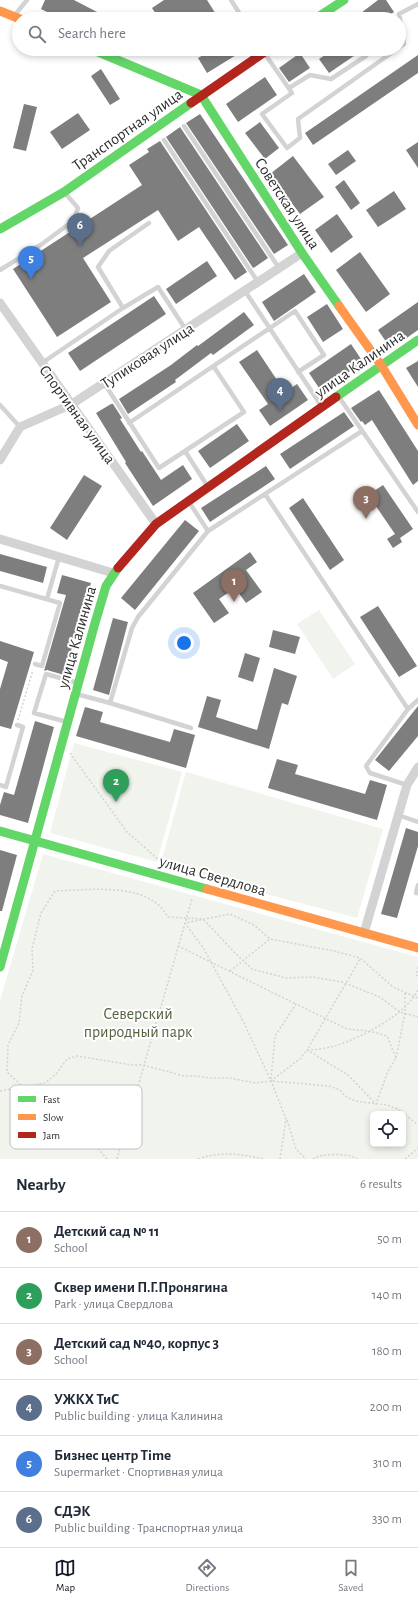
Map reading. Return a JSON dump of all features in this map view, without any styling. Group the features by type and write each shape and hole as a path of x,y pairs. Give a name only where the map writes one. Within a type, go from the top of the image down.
{"street":[{"path":"326,12 344,0"},
{"path":"0,11 12,16"},
{"path":"108,56 200,95"},
{"name":"Транспортная улица","path":"0,229 64,192 256,56"},
{"name":"Советская улица","path":"200,95 302,253 381,365 418,425"},
{"name":"Тупиковая улица","path":"20,427 72,404 302,253"},
{"name":"Спортивная улица","path":"0,303 156,524"},
{"name":"улица Калинина","path":"0,967 66,722 106,586 114,573 156,524 418,340"},
{"path":"0,460 20,427"},
{"path":"0,539 114,573"},
{"path":"364,933 407,785 418,767"},
{"name":"улица Свердлова","path":"0,831 418,948"}],"lane":[{"path":"20,12 27,0"},
{"path":"231,0 239,12"},
{"path":"403,12 418,4"},
{"path":"269,56 292,93 262,114 287,148 300,138 298,119 387,56"},
{"path":"289,88 310,75 331,79 366,56"},
{"path":"184,126 279,268"},
{"path":"164,140 258,282"},
{"path":"0,270 42,244 73,221 78,208 64,192"},
{"path":"123,308 98,267 109,251 149,223"},
{"path":"42,363 123,308 158,287 186,330"},
{"path":"245,291 322,407"},
{"path":"129,423 295,311 324,355 298,372"},
{"path":"104,383 159,468 244,412 214,367"},
{"path":"338,396 418,512"},
{"path":"0,405 20,427"},
{"path":"110,703 132,628 138,617 208,531 362,431"},
{"path":"185,451 208,487"},
{"path":"265,494 408,709"},
{"path":"188,501 208,531"},
{"path":"47,599 59,557"},
{"path":"0,586 60,603 42,666 35,664"},
{"path":"66,722 34,713 46,674 78,683"},
{"path":"75,693 191,728"},
{"path":"407,785 370,773 366,766 408,709 418,700"},
{"path":"0,785 6,787 23,727 17,725"},
{"path":"398,814 418,822"},
{"path":"418,885 416,893 418,893"}],"path":[{"path":"17,725 35,664"},
{"path":"68,750 127,832 168,868"},
{"path":"21,1085 8,1072 8,1045 18,1023 22,996 33,970 32,949 41,913 55,891 106,890 139,894 157,903 168,917 203,919 252,970 286,978 312,977 346,984 380,997 400,1012 418,1017"},
{"path":"137,1085 192,899"},
{"path":"185,923 230,914 254,925 270,939 334,951 360,958 393,987 418,998"},
{"path":"185,923 204,949 244,1023 271,1081 296,1149 306,1159"},
{"path":"230,971 244,962 270,939"},
{"path":"178,946 347,1029 369,1031 387,1036 396,1058"},
{"path":"271,1081 301,1058 307,1050 360,958"},
{"path":"418,967 416,974 418,977"},
{"path":"307,1050 338,1045 369,1031 400,1012 415,996 418,990"},
{"path":"376,1104 388,1071 396,1058 405,1013 405,992"},
{"path":"271,1081 275,1036 296,1004"},
{"path":"307,1050 348,1075 376,1104"},
{"path":"32,1085 45,1082 56,1074 67,1059 77,1056 132,1066 143,1065 184,1076 229,1078 256,1083 271,1081 329,1086 340,1090 345,1096 355,1101 387,1105 398,1109 418,1126"},
{"path":"0,1092 10,1090"},
{"path":"280,1159 286,1119"},
{"path":"406,1159 418,1148"},
{"path":"98,1149 107,1159"},
{"path":"117,1159 120,1149"},
{"path":"198,1159 209,1155 238,1154 264,1159"},
{"path":"313,1159 318,1156 352,1156 357,1159"}],"green space":[{"path":"319,610 355,664 333,679 297,624"},
{"path":"74,743 182,772 157,862 50,833"},
{"path":"186,772 383,829 357,918 160,866"},
{"name":"Северский природный парк","path":"43,854 418,957 418,1159 0,1159 0,1001"}],"building":[{"path":"45,0 74,0 97,12 47,12 41,9"},
{"path":"164,0 207,0 215,12 155,12 152,8"},
{"path":"378,0 386,0 394,12 362,12"},
{"path":"418,55 418,73 313,145 305,133"},
{"path":"202,56 235,56 207,73 198,58"},
{"path":"296,56 302,56 310,68 289,82 279,68"},
{"path":"324,56 354,56 329,73 319,59"},
{"path":"101,69 120,99 110,105 91,76"},
{"path":"265,77 277,95 238,122 226,104"},
{"path":"24,104 37,107 26,151 13,148"},
{"path":"78,113 90,130 62,149 50,132"},
{"path":"200,114 288,245 274,254 186,123"},
{"path":"260,122 279,148 265,159 245,133"},
{"path":"180,127 268,258 255,267 253,268 166,137"},
{"path":"160,141 247,272 235,280 199,227 178,241 158,210 83,258 111,302 57,337 13,269 142,185 129,165 149,152 147,149"},
{"path":"418,142 418,168 406,150"},
{"path":"348,150 356,161 336,175 328,164"},
{"path":"293,156 324,197 300,214 270,174"},
{"path":"344,180 360,203 351,210 335,187"},
{"path":"394,191 406,209 378,227 366,210"},
{"path":"337,214 353,237 331,253 315,230"},
{"path":"360,252 390,294 366,312 336,270"},
{"path":"207,261 217,276 176,304 166,289"},
{"path":"304,274 316,292 274,321 262,302"},
{"path":"154,296 166,314 80,371 68,353"},
{"path":"418,302 418,330 391,349 378,330"},
{"path":"327,304 343,329 323,342 307,317"},
{"path":"244,312 254,325 213,355 211,353 175,380 176,382 128,414 119,399 171,365"},
{"path":"351,344 363,362 321,391 309,373"},
{"path":"257,350 285,392 297,384 308,400 270,426 259,410 268,404 239,362"},
{"path":"418,361 418,387 406,368"},
{"path":"379,390 418,451 418,481 413,485 372,420 365,425 351,408"},
{"path":"113,404 122,418 120,419 161,480 183,465 192,479 153,506 125,463 126,462 96,413"},
{"path":"344,412 354,426 290,469 280,454"},
{"path":"237,424 249,441 210,468 198,451"},
{"path":"266,466 275,479 210,522 201,508"},
{"path":"84,475 102,486 67,540 50,528"},
{"path":"383,485 413,529 400,538 402,542 393,548 387,539 395,534 371,499 365,503 359,495 368,488 371,493"},
{"path":"303,498 344,560 330,570 289,508"},
{"path":"185,520 199,531 135,610 121,598"},
{"path":"250,552 257,562 246,570 262,592 246,603 235,588 219,599 229,613 214,623 193,593"},
{"path":"0,554 47,567 43,583 0,571"},
{"path":"62,575 91,583 64,675 47,670 44,671 66,595 57,593"},
{"path":"378,606 417,666 399,677 360,617"},
{"path":"113,618 128,622 109,695 93,690"},
{"path":"273,630 300,637 295,654 269,647"},
{"path":"0,641 34,652 11,729 0,726 0,689 8,662 0,659"},
{"path":"245,653 260,658 253,682 238,677"},
{"path":"274,668 297,676 288,705 282,703 269,749 198,727 207,696 221,700 216,717 257,730"},
{"path":"418,706 418,736 389,771 375,760"},
{"path":"85,707 103,712 100,722 170,742 174,729 195,735 186,768 76,736"},
{"path":"35,721 54,727 28,823 0,815 0,805 4,792 14,795"},
{"path":"277,759 298,765 295,774 365,794 370,780 387,785 377,820 268,788"},
{"path":"406,828 418,832 418,846 397,918 381,914"},
{"path":"0,850 17,855 2,911 0,911"}],"traffic: fast":[{"path":"326,12 344,0"},
{"path":"108,56 201,95 302,253 339,306"},
{"path":"0,229 64,192 191,103"},
{"path":"336,397 418,340"},
{"path":"0,967 95,623 106,586 118,568"},
{"path":"0,831 207,889"}],"traffic: slow":[{"path":"0,11 12,16"},
{"path":"339,306 381,365 418,425"},
{"path":"207,889 418,948"}],"traffic: jam":[{"path":"191,103 259,56"},
{"path":"118,568 156,524 336,397"}],"place":[{"name":"СДЭК","path":"80,246"},
{"name":"Бизнес центр Time","path":"31,279"},
{"name":"УЖКХ ТиС","path":"280,411"},
{"name":"Детский сад №40, корпус 3","path":"366,519"},
{"name":"Детский сад № 11","path":"234,602"},
{"name":"Сквер имени П.Г.Пронягина","path":"116,802"}]}
